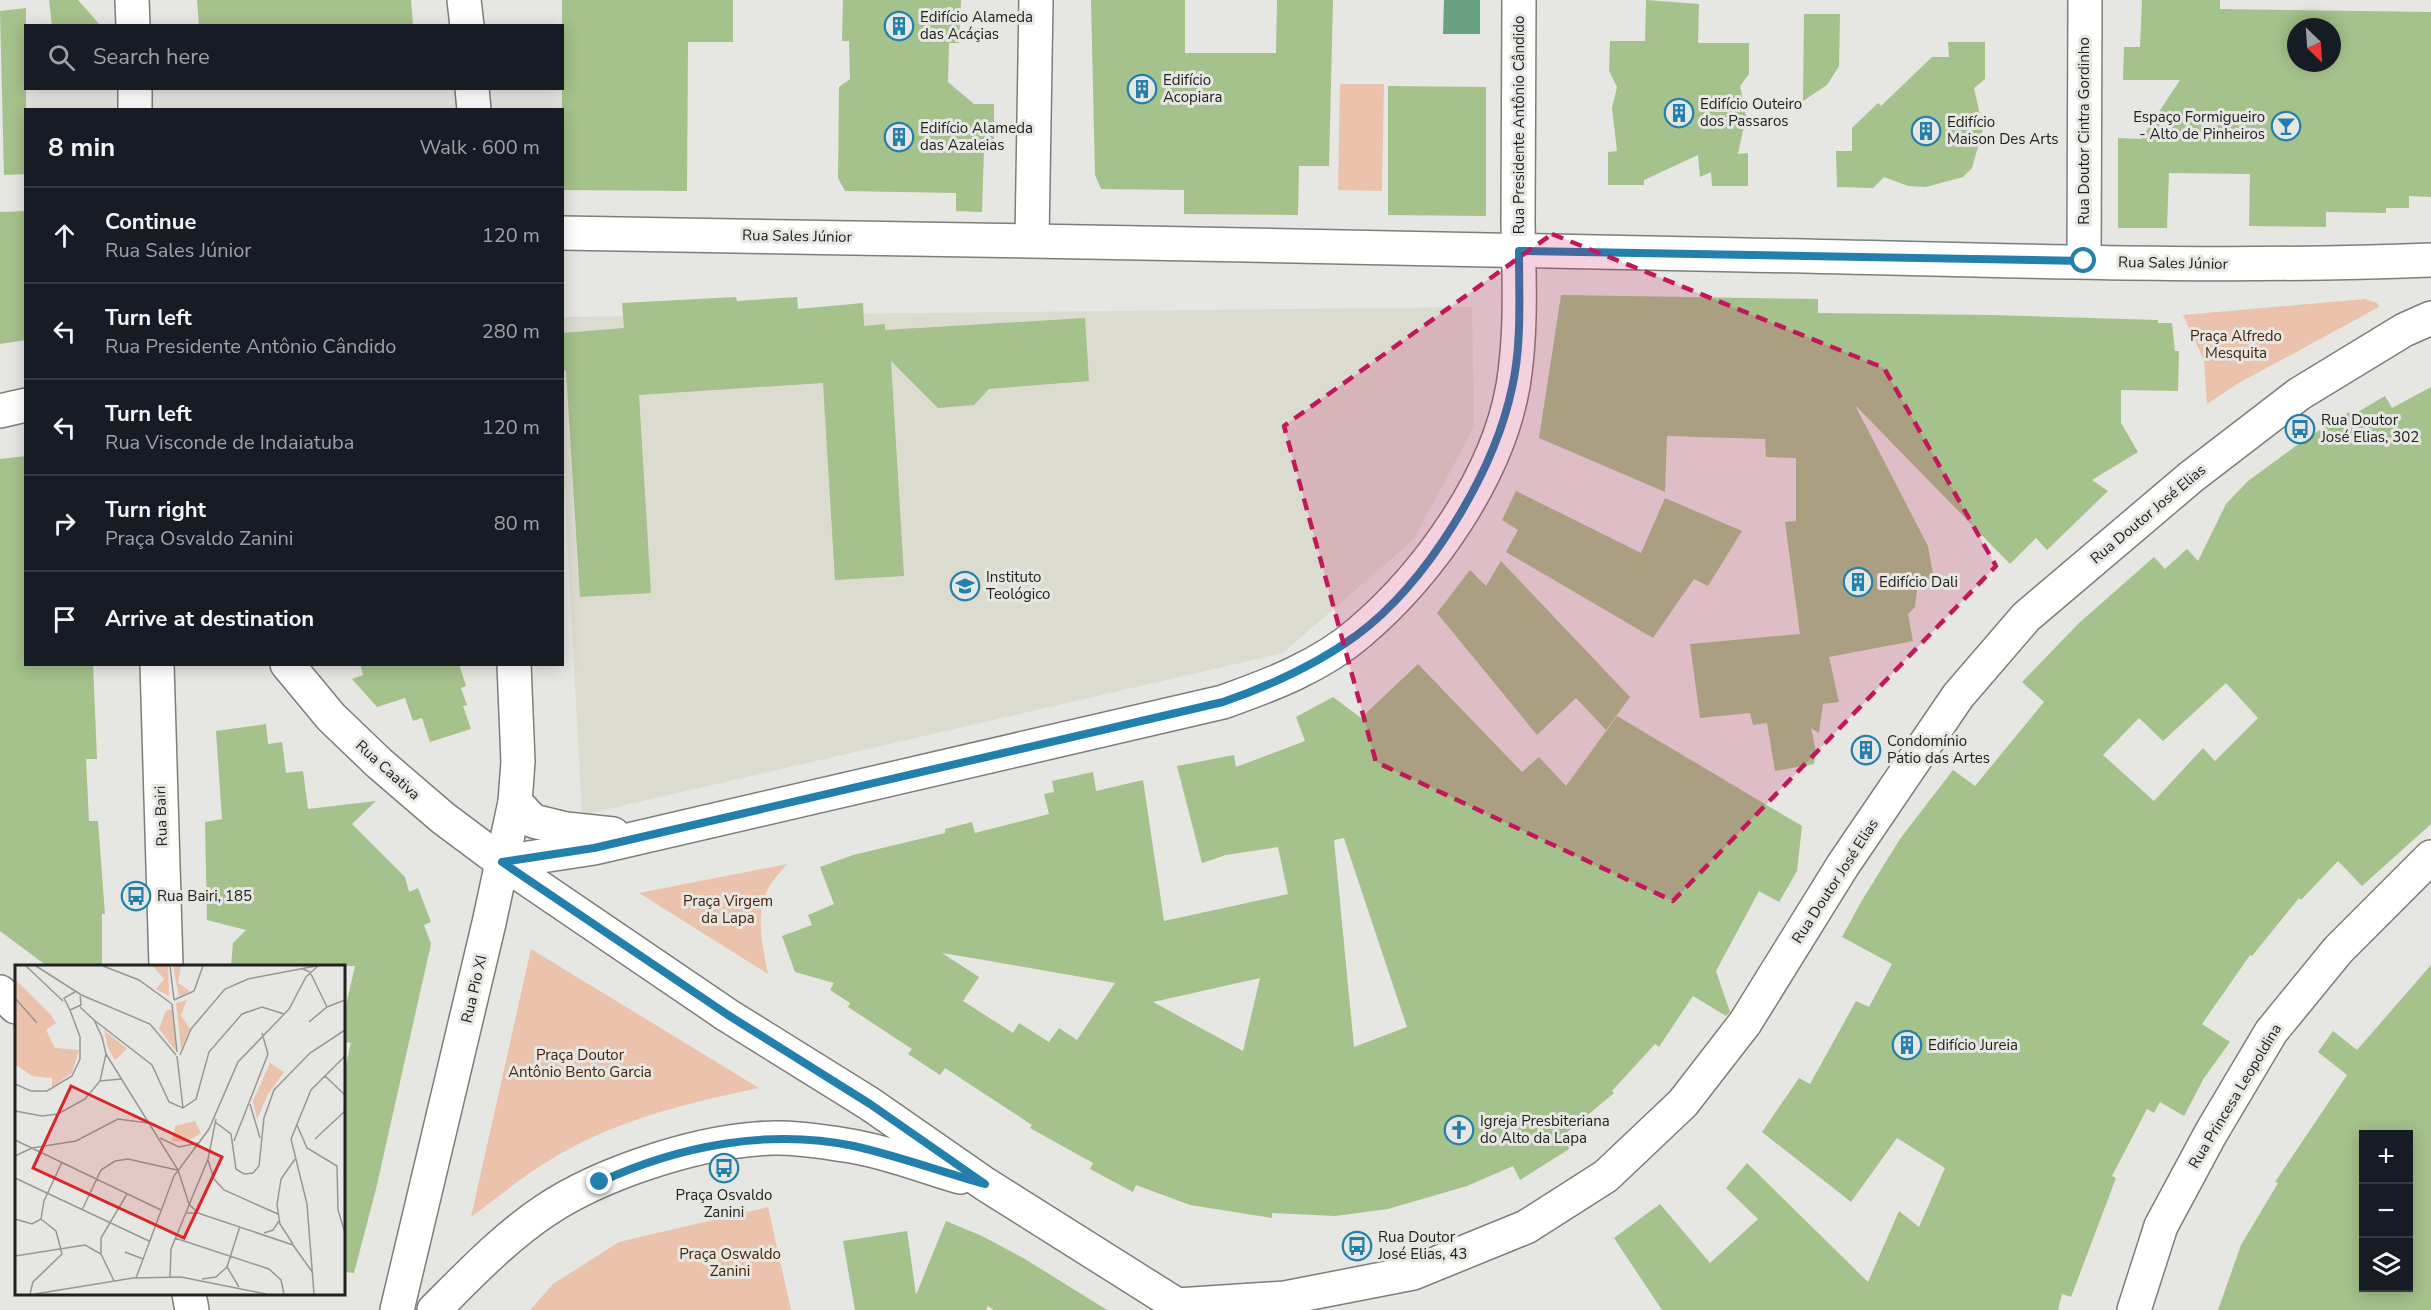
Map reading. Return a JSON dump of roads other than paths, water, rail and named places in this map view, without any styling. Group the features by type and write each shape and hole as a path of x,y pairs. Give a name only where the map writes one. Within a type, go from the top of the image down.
{"street":[{"path":"132,0 134,24"},
{"path":"464,0 467,24"},
{"path":"1032,239 1036,0"},
{"name":"Rua Presidente Antônio Cândido","path":"502,862 594,848 950,768 1223,702 1276,684 1322,658 1359,633 1429,560 1489,461 1504,422 1513,385 1519,319 1519,0"},
{"name":"Rua Doutor Cintra Gordinho","path":"2084,261 2085,0"},
{"path":"135,90 135,108"},
{"path":"472,90 474,108"},
{"name":"Rua Sales Júnior","path":"564,233 1032,239 1519,251 2316,265 2431,260"},
{"name":"Rua Doutor José Elias","path":"1181,1307 1285,1298 1413,1273 1526,1227 1606,1176 1683,1103 1745,1023 1843,866 1958,696 2026,617 2191,477 2299,394 2404,330 2431,318"},
{"path":"0,411 24,405"},
{"path":"0,418 24,423"},
{"name":"Rua Bairi","path":"157,666 166,965"},
{"name":"Rua Caativa","path":"289,666 331,717 379,763 443,818 502,862 728,1015 870,1104 985,1184"},
{"name":"Rua Pio XI","path":"397,1310 515,802 518,762 514,666"},
{"name":"Rua Presidente Antônio Cândido","path":"515,802 533,821 566,829 636,837"},
{"name":"Rua Princesa Leopoldina","path":"2134,1310 2161,1226 2211,1133 2271,1032 2338,950 2431,857"},
{"path":"0,992 15,1006"},
{"path":"434,1310 476,1268 547,1210 630,1168 706,1148 755,1139 796,1139 853,1146 985,1184 1181,1307"},
{"path":"189,1295 192,1310"}],"place":[{"name":"Edifício Alameda das Acáçias","path":"899,26"},
{"name":"Edifício Acopiara","path":"1142,89"},
{"name":"Edifício Outeiro dos Passaros","path":"1679,113"},
{"name":"Espaço Formigueiro - Alto de Pinheiros","path":"2286,126"},
{"name":"Edifício Maison Des Arts","path":"1926,131"},
{"name":"Edifício Alameda das Azaleias","path":"899,137"},
{"name":"Rua Doutor José Elias, 302","path":"2300,429"},
{"name":"Edifício Dali","path":"1858,582"},
{"name":"Instituto Teológico","path":"965,586"},
{"name":"Condomínio Patio das Artes","path":"1866,750"},
{"name":"Rua Bairi, 185","path":"136,896"},
{"name":"Edifício Jureia","path":"1907,1045"},
{"name":"Igreja Presbiteriana do Alto da Lapa","path":"1459,1130"},
{"name":"Praça Osvaldo Zanini","path":"724,1168"},
{"name":"Rua Doutor José Elias, 43","path":"1357,1246"}],"park label":[{"name":"Praça Alfredo Mesquita","path":"2236,344"},
{"name":"Praça Virgem da Lapa","path":"728,910"},
{"name":"Praça Doutor Antônio Bento Garcia","path":"580,1064"},
{"name":"Praça Oswaldo Zanini","path":"730,1262"}]}
